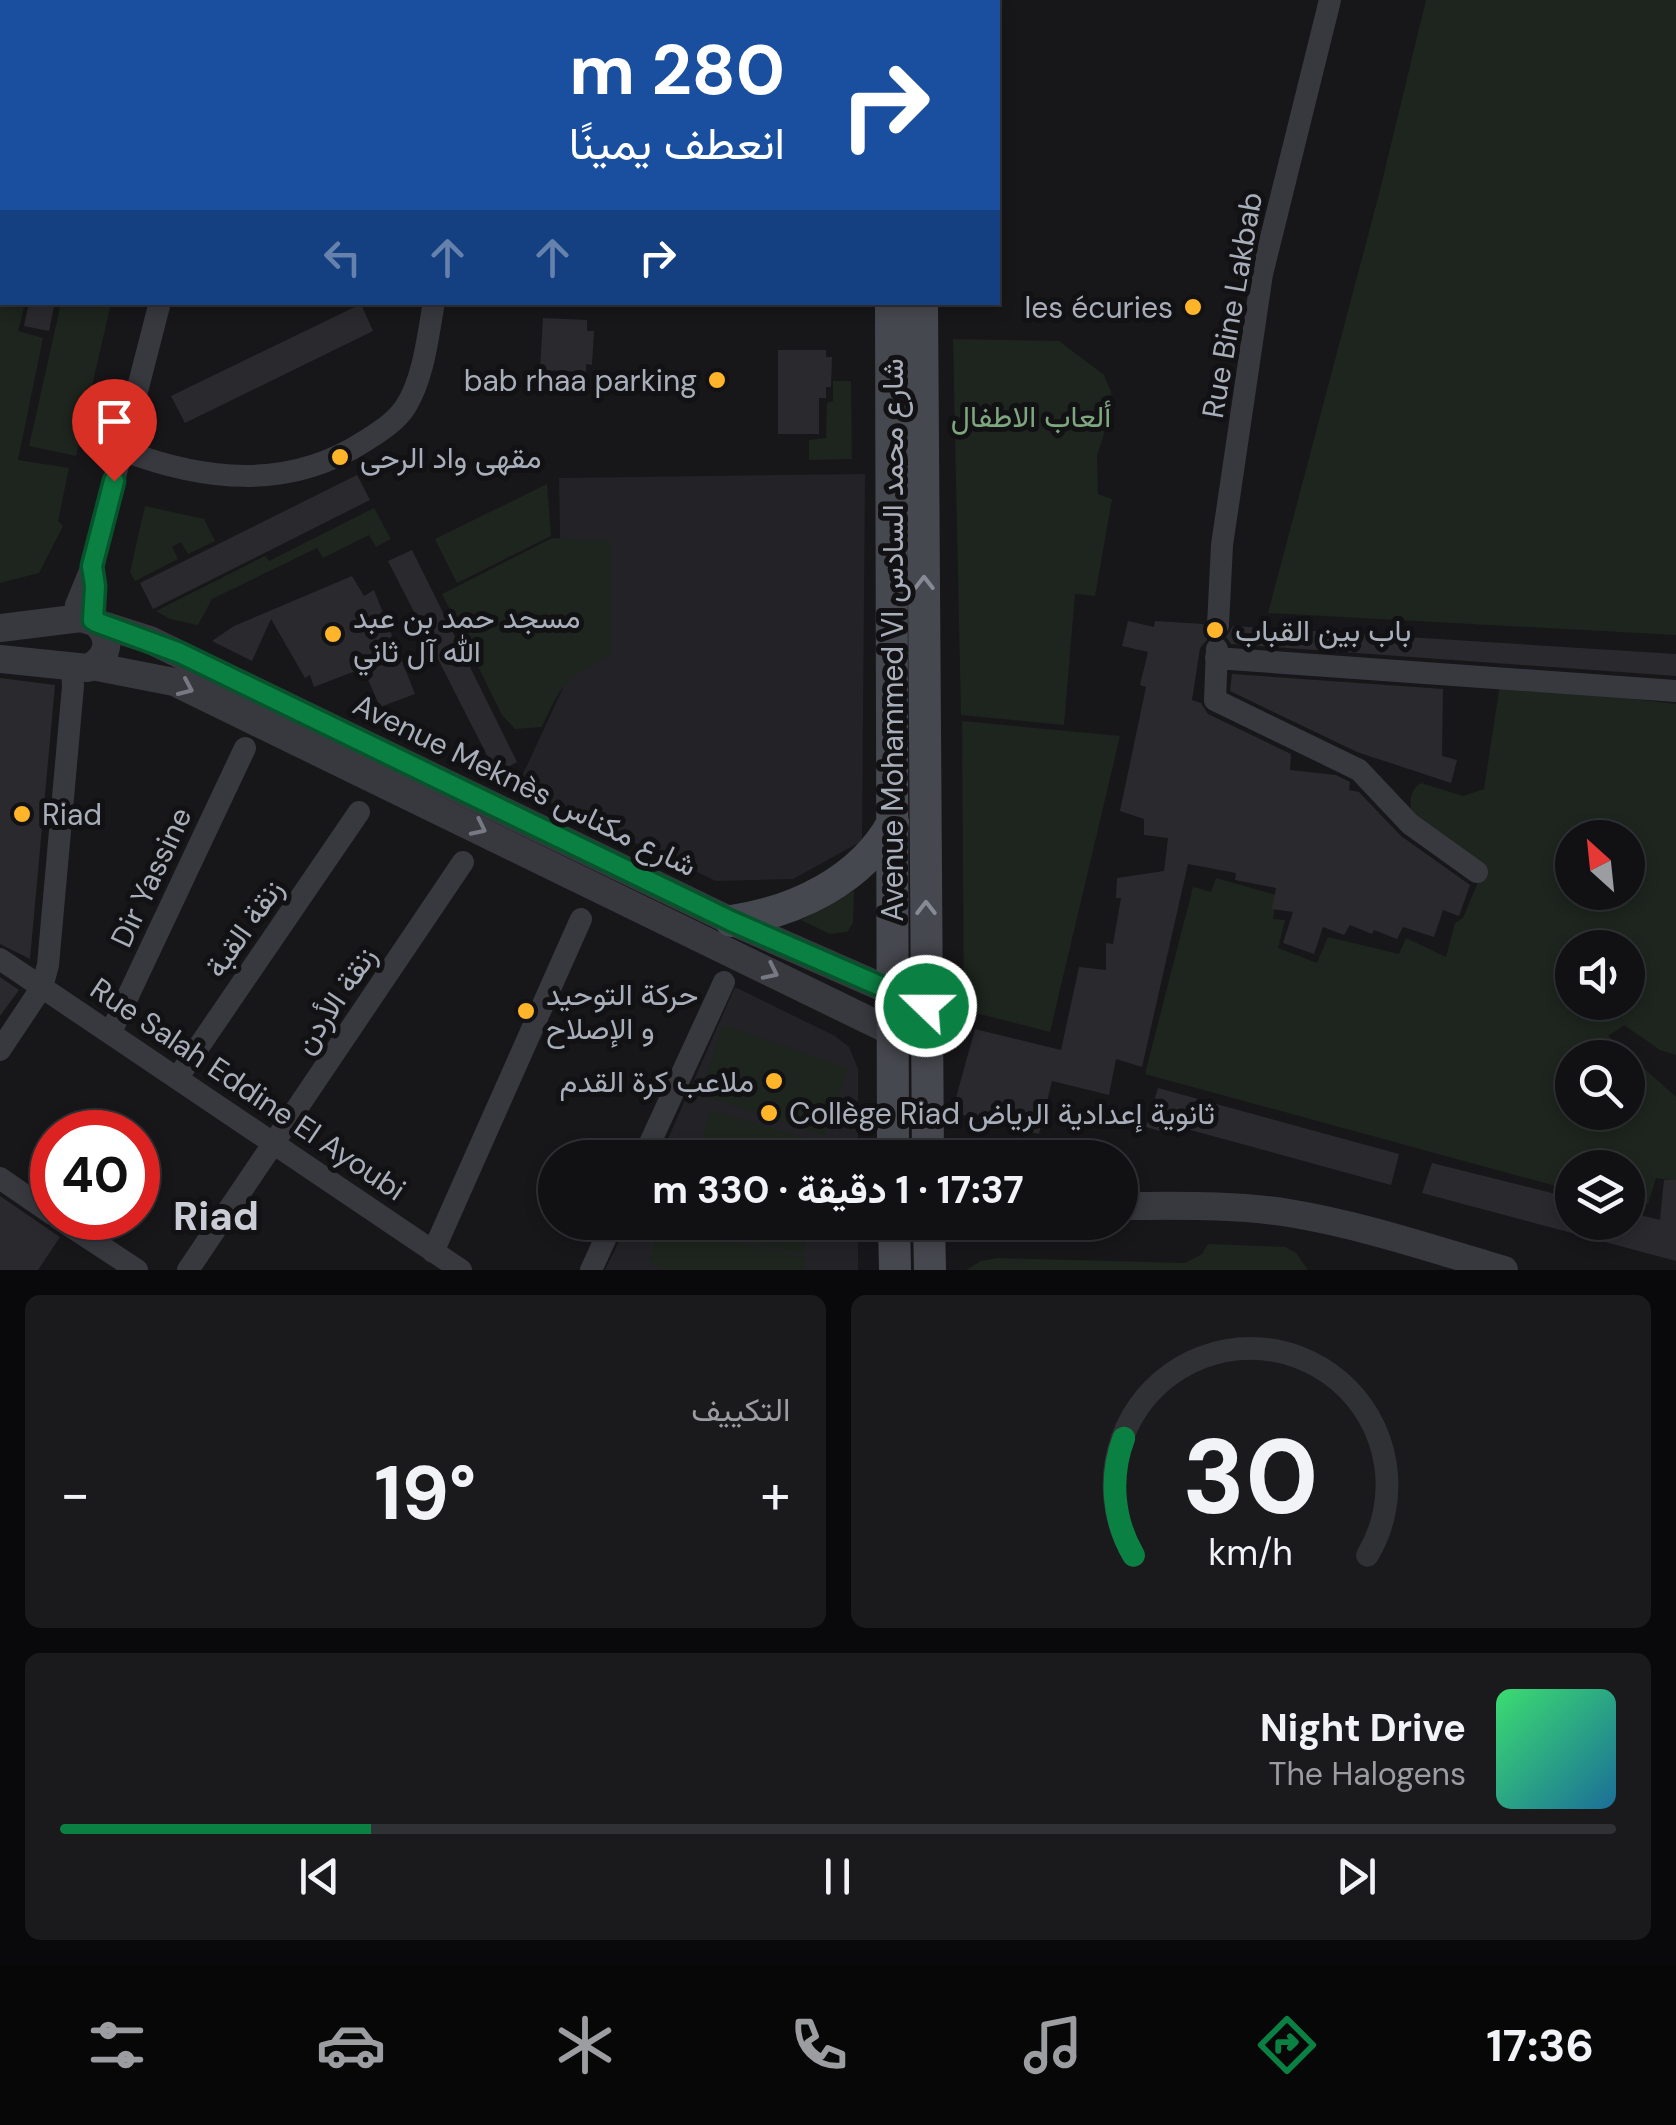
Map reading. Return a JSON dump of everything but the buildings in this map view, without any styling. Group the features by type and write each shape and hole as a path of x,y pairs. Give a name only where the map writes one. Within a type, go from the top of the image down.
{"main road":[{"name":"Avenue Mohammed VI شارع محمد السادس","path":"891,305 893,1140"},
{"name":"Avenue Mohammed VI شارع محمد السادس","path":"922,305 928,1140"},
{"path":"731,921 785,907 846,876 872,855 894,822"},
{"path":"894,1240 895,1270"},
{"path":"929,1240 930,1270"}],"street":[{"name":"Rue Bine Lakbab","path":"1218,625 1222,544 1262,274 1330,0"},
{"path":"84,620 95,586 92,566 159,305"},
{"path":"122,450 160,465 220,476 298,471 331,459 385,428 406,407 425,351 433,305"},
{"path":"79,670 59,654 56,641 61,628 84,620"},
{"path":"79,670 102,658 107,646 105,633 84,620"},
{"name":"Avenue Meknès شارع مكناس","path":"0,628 84,620 180,653 731,921 926,1006"},
{"path":"1477,872 1410,824 1359,770 1215,700 1217,654 1676,691"},
{"name":"Avenue Meknès شارع مكناس","path":"0,659 174,682 927,1049"},
{"path":"0,1050 42,987 48,965 79,670"},
{"name":"Dir Yassine","path":"111,1032 245,748"},
{"name":"زنقة القبة","path":"178,1076 358,812"},
{"name":"زنقة الأردن","path":"188,1270 463,862"},
{"path":"433,1252 581,919"},
{"name":"Rue Salah Eddine El Ayoubi","path":"0,959 461,1270"},
{"path":"651,1140 724,982"},
{"path":"0,1178 30,1198"},
{"path":"1138,1206 1222,1206 1288,1213 1504,1270"},
{"path":"92,1240 137,1270"},
{"path":"591,1270 605,1240"}],"shaded area":[{"path":"865,474 862,841 793,879 716,881 517,787 563,688 559,478"},
{"name":"Collège Riad ثانوية إعدادية الرياض","path":"735,987 835,1036 849,1047 858,1069 858,1140 668,1140"},
{"path":"620,1240 858,1240 858,1270 605,1270"}],"green space":[{"path":"1426,0 1676,0 1676,635 1268,613"},
{"path":"0,305 24,305 18,331 43,338 18,460 69,468 58,521 63,526 39,573 0,583"},
{"path":"61,305 111,305 76,456 29,446"},
{"name":"ألعاب الاطفال","path":"953,339 1059,341 1104,375 1111,392 1108,421 1097,456 1098,494 1112,499 1095,596 1075,594 1064,725 961,715"},
{"path":"833,381 851,381 852,459 809,460 809,440 826,438 827,403 833,401"},
{"path":"547,484 551,536 457,583 435,539"},
{"path":"145,506 204,519 215,541 188,554 181,542 172,547 178,559 135,581 130,572"},
{"path":"374,508 391,539 376,547 369,535 323,558 317,548 212,599 198,625 170,619 156,611 265,556 269,561"},
{"path":"552,538 611,541 611,655 567,682 542,727 515,729 502,715 442,594"},
{"path":"1500,684 1676,704 1676,1055 1660,1050 1624,1025 1608,1036 1612,1040 1555,1040 1555,1130 1645,1130 1645,1069 1676,1097 1676,1181 1656,1178 1648,1204 1645,1150 1555,1150 1555,1186 1145,1074 1193,887 1211,892 1216,878 1276,895 1273,919 1285,920 1278,948 1317,963 1328,937 1399,954 1406,938 1446,957 1455,923 1463,918 1485,865 1411,812 1412,795 1421,783 1463,796 1484,789"},
{"path":"962,721 1120,736 1050,1032 964,1010"},
{"path":"854,890 853,923 847,932 830,934 801,920"},
{"name":"ملاعب كرة القدم","path":"723,1025 848,1068 824,1136 700,1094"},
{"path":"710,1110 813,1140 702,1140"},
{"path":"655,1240 726,1240 806,1258 803,1270 670,1270 649,1264"},
{"path":"742,1240 807,1240 803,1255"},
{"path":"1208,1244 1285,1247 1296,1253 1308,1270 966,1270 997,1258 1185,1263 1202,1254"}],"place":[{"name":"les écuries","path":"1193,307"},
{"name":"bab rhaa parking","path":"717,380"},
{"name":"مقهى واد الرحى","path":"340,457"},
{"name":"باب بين القباب","path":"1215,630"},
{"name":"مسجد حمد بن عبد الله آل ثاني","path":"333,634"},
{"name":"Riad","path":"22,814"},
{"name":"حركة التوحيد و الإصلاح","path":"526,1011"},
{"name":"ملاعب كرة القدم","path":"774,1081"},
{"name":"Collège Riad ثانوية إعدادية الرياض","path":"769,1113"}],"district":[{"name":"Riad","path":"216,1216"}],"route":[{"path":"114,481 92,566 96,622 180,653 731,921 926,1006"}]}
